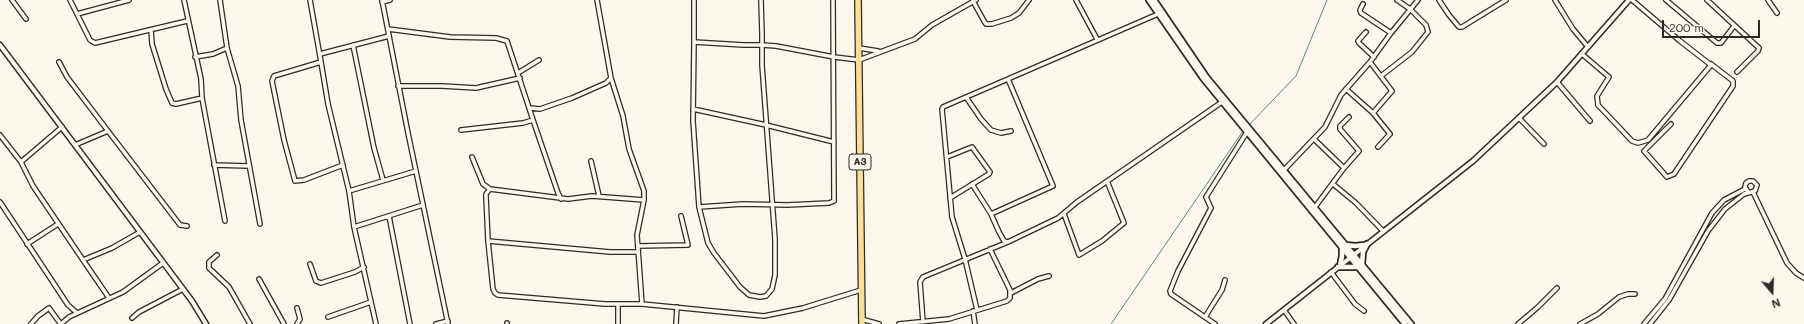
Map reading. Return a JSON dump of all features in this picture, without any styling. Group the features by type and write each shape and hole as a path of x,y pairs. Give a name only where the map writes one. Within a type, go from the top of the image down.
{"highway":[{"name":"A3","path":"858,0 862,321"}],"main road":[{"path":"1149,0 1186,56 1222,102 1344,246"},
{"path":"1154,0 1207,78 1314,207 1405,324"},
{"path":"1344,246 1366,245 1360,266"},
{"path":"1344,246 1339,267 1360,266"},
{"path":"1360,266 1411,324"}],"street":[{"path":"12,0 26,19"},
{"path":"70,0 90,40 95,44 187,21"},
{"path":"109,0 110,5"},
{"path":"77,14 129,0"},
{"path":"184,0 187,21 201,79 202,98 225,221"},
{"path":"220,0 227,48 238,86 241,120 248,166 260,224"},
{"path":"310,0 328,104 349,191 354,227 376,324"},
{"path":"390,0 382,1 398,86 448,323 436,324"},
{"path":"597,0 610,78 625,123 630,149 644,191 644,200 637,230 637,252 642,304"},
{"path":"694,0 693,109 699,207 708,242 714,253 740,287 749,295 760,297 770,293 774,280 773,205 766,125 761,0"},
{"path":"699,207 743,204 773,205 829,203 834,201 833,0"},
{"path":"694,42 776,46 859,60 879,51 915,39 932,25 975,1 984,21 992,24 1011,18 1019,13 1029,0"},
{"path":"1076,0 1097,40"},
{"path":"1381,76 1412,52 1428,32 1426,25 1410,9 1397,0"},
{"path":"1284,170 1325,127 1341,95 1370,62 1418,0"},
{"path":"1441,1 1449,15 1460,27 1462,27 1506,0"},
{"path":"1554,0 1573,29 1588,47"},
{"path":"1266,324 1457,174 1557,82 1629,0"},
{"path":"1632,0 1680,41 1732,81 1733,86 1674,174 1667,178 1644,151 1671,124"},
{"path":"1666,0 1717,43 1721,42 1734,26"},
{"path":"1707,0 1759,48 1758,51 1737,72"},
{"path":"1768,0 1777,13"},
{"path":"1363,4 1360,10 1361,13 1391,33"},
{"path":"976,324 975,310 965,259 956,232 950,198 942,108 1158,14"},
{"path":"388,29 450,37 505,39 508,43 527,104 530,108 558,194 561,199"},
{"path":"151,30 152,44 172,103 175,104 202,98"},
{"path":"1366,32 1358,41 1374,57"},
{"path":"320,54 389,36"},
{"path":"0,45 200,312 205,324"},
{"path":"353,46 382,180"},
{"path":"195,57 213,54 227,48"},
{"path":"858,48 879,51"},
{"path":"1582,54 1609,77 1597,96 1598,105 1622,132 1632,141 1638,142 1650,138 1711,66 1710,63"},
{"path":"398,86 476,88 519,76 539,60"},
{"path":"59,62 68,77 108,131 180,225 187,226"},
{"path":"321,62 276,75 272,78 284,140 296,181 304,180 342,165"},
{"path":"1370,62 1392,91 1373,113"},
{"path":"530,108 540,108 572,98 606,83 610,78"},
{"path":"991,214 1054,186 1008,79"},
{"path":"1557,82 1590,121"},
{"path":"606,83 613,85"},
{"path":"1346,89 1373,113 1390,134 1378,147"},
{"path":"966,97 980,119 991,130 1001,133 1011,131"},
{"path":"923,322 920,280 933,272 990,249 1058,218 1074,204 1222,102"},
{"path":"532,114 540,108"},
{"path":"693,109 834,142"},
{"path":"1314,207 1359,151 1340,128 1349,117"},
{"path":"1519,118 1544,144"},
{"path":"461,130 523,123 533,120"},
{"path":"21,162 62,127"},
{"path":"75,145 108,131"},
{"path":"1215,324 1171,294 1170,291 1184,257 1211,207 1206,197 1247,132"},
{"path":"0,135 21,162 33,186 109,298"},
{"path":"1314,139 1344,168"},
{"path":"947,157 969,147 974,148 990,173 950,198"},
{"path":"472,157 483,184 490,189 572,200 589,196 599,196 644,200"},
{"path":"591,162 599,196"},
{"path":"214,164 248,166"},
{"path":"349,191 416,171"},
{"path":"1064,214 1078,255 1102,242 1124,223 1107,181"},
{"path":"1747,191 1746,183 1753,181 1757,187 1753,192"},
{"path":"972,184 991,214 1005,242"},
{"path":"1332,184 1356,203 1383,231"},
{"path":"490,189 486,194 488,241 492,288 498,295 618,304 642,304 764,316 803,308 861,290"},
{"path":"1650,324 1669,300 1708,232 1725,209 1747,191"},
{"path":"1644,324 1665,299 1712,213 1724,200 1747,191 1753,192"},
{"path":"1753,192 1787,263 1796,273 1804,278"},
{"path":"555,198 558,194"},
{"path":"0,202 68,305 77,313"},
{"path":"354,227 423,205"},
{"path":"389,216 410,324"},
{"path":"638,246 688,245 681,216"},
{"path":"27,244 58,224"},
{"path":"83,260 112,248 140,232"},
{"path":"488,241 610,252 637,252"},
{"path":"990,249 1011,293"},
{"path":"218,255 209,262 209,268 229,287 250,324"},
{"path":"31,324 38,316 49,308 60,324 77,313 123,292 163,263"},
{"path":"310,264 316,280 321,283 356,272 364,267"},
{"path":"356,272 365,273"},
{"path":"1332,272 1355,304 1364,311"},
{"path":"899,324 949,319 1007,301 1011,293 1034,281 1049,276"},
{"path":"259,279 284,324"},
{"path":"1205,317 1222,290 1225,280"},
{"path":"1518,324 1557,288"},
{"path":"132,318 138,312 183,289"},
{"path":"1580,324 1598,314 1619,297 1628,294 1635,294"},
{"path":"328,317 371,302"},
{"path":"618,304 618,324"},
{"path":"676,324 677,307"},
{"path":"297,308 300,319 297,324"},
{"path":"1284,310 1294,324"},
{"path":"862,321 879,324"}],"waterway":[{"path":"1248,126 1296,76 1327,0"},
{"path":"1111,324 1243,131"}]}
